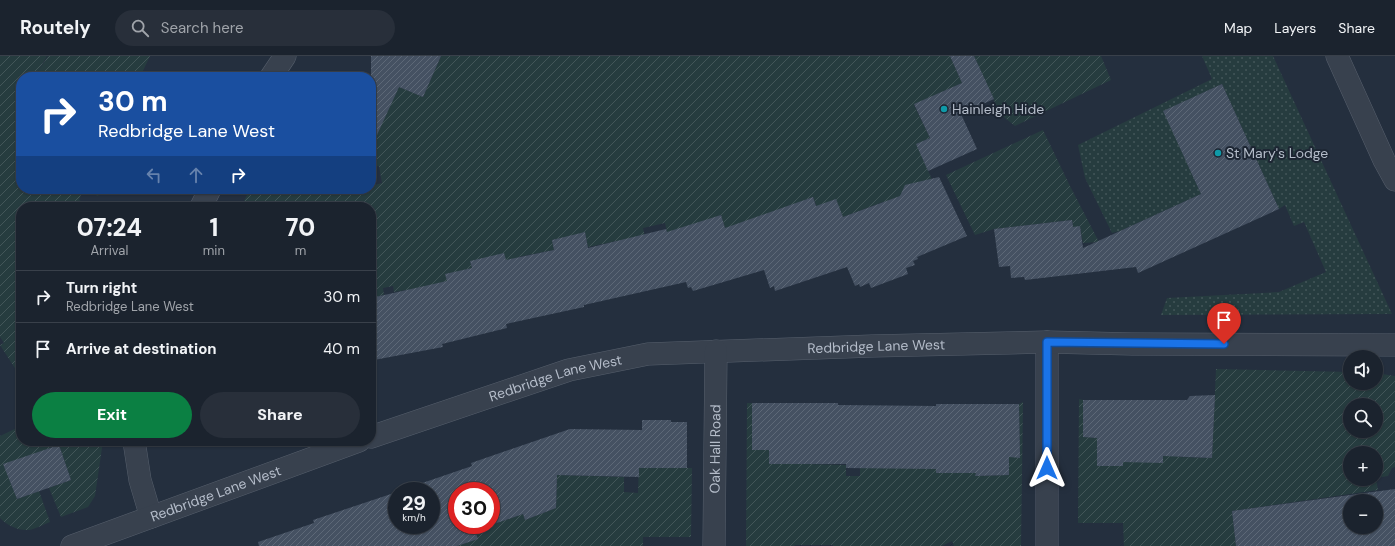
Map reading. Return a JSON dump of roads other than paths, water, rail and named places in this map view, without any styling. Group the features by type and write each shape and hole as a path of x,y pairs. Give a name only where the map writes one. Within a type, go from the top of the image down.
{"street":[{"path":"274,72 285,56"},
{"path":"1337,56 1384,160 1395,180"},
{"path":"1047,342 1047,546"},
{"name":"Redbridge Lane West","path":"376,435 569,370 648,354 1047,342 1132,344 1395,345"},
{"name":"Oak Hall Road","path":"714,546 716,351"},
{"path":"135,446 140,480 151,517"},
{"name":"Redbridge Lane West","path":"72,546 345,446"}],"place":[{"name":"Hainleigh Hide","path":"944,109"},
{"name":"St Mary's Lodge","path":"1218,153"}]}
